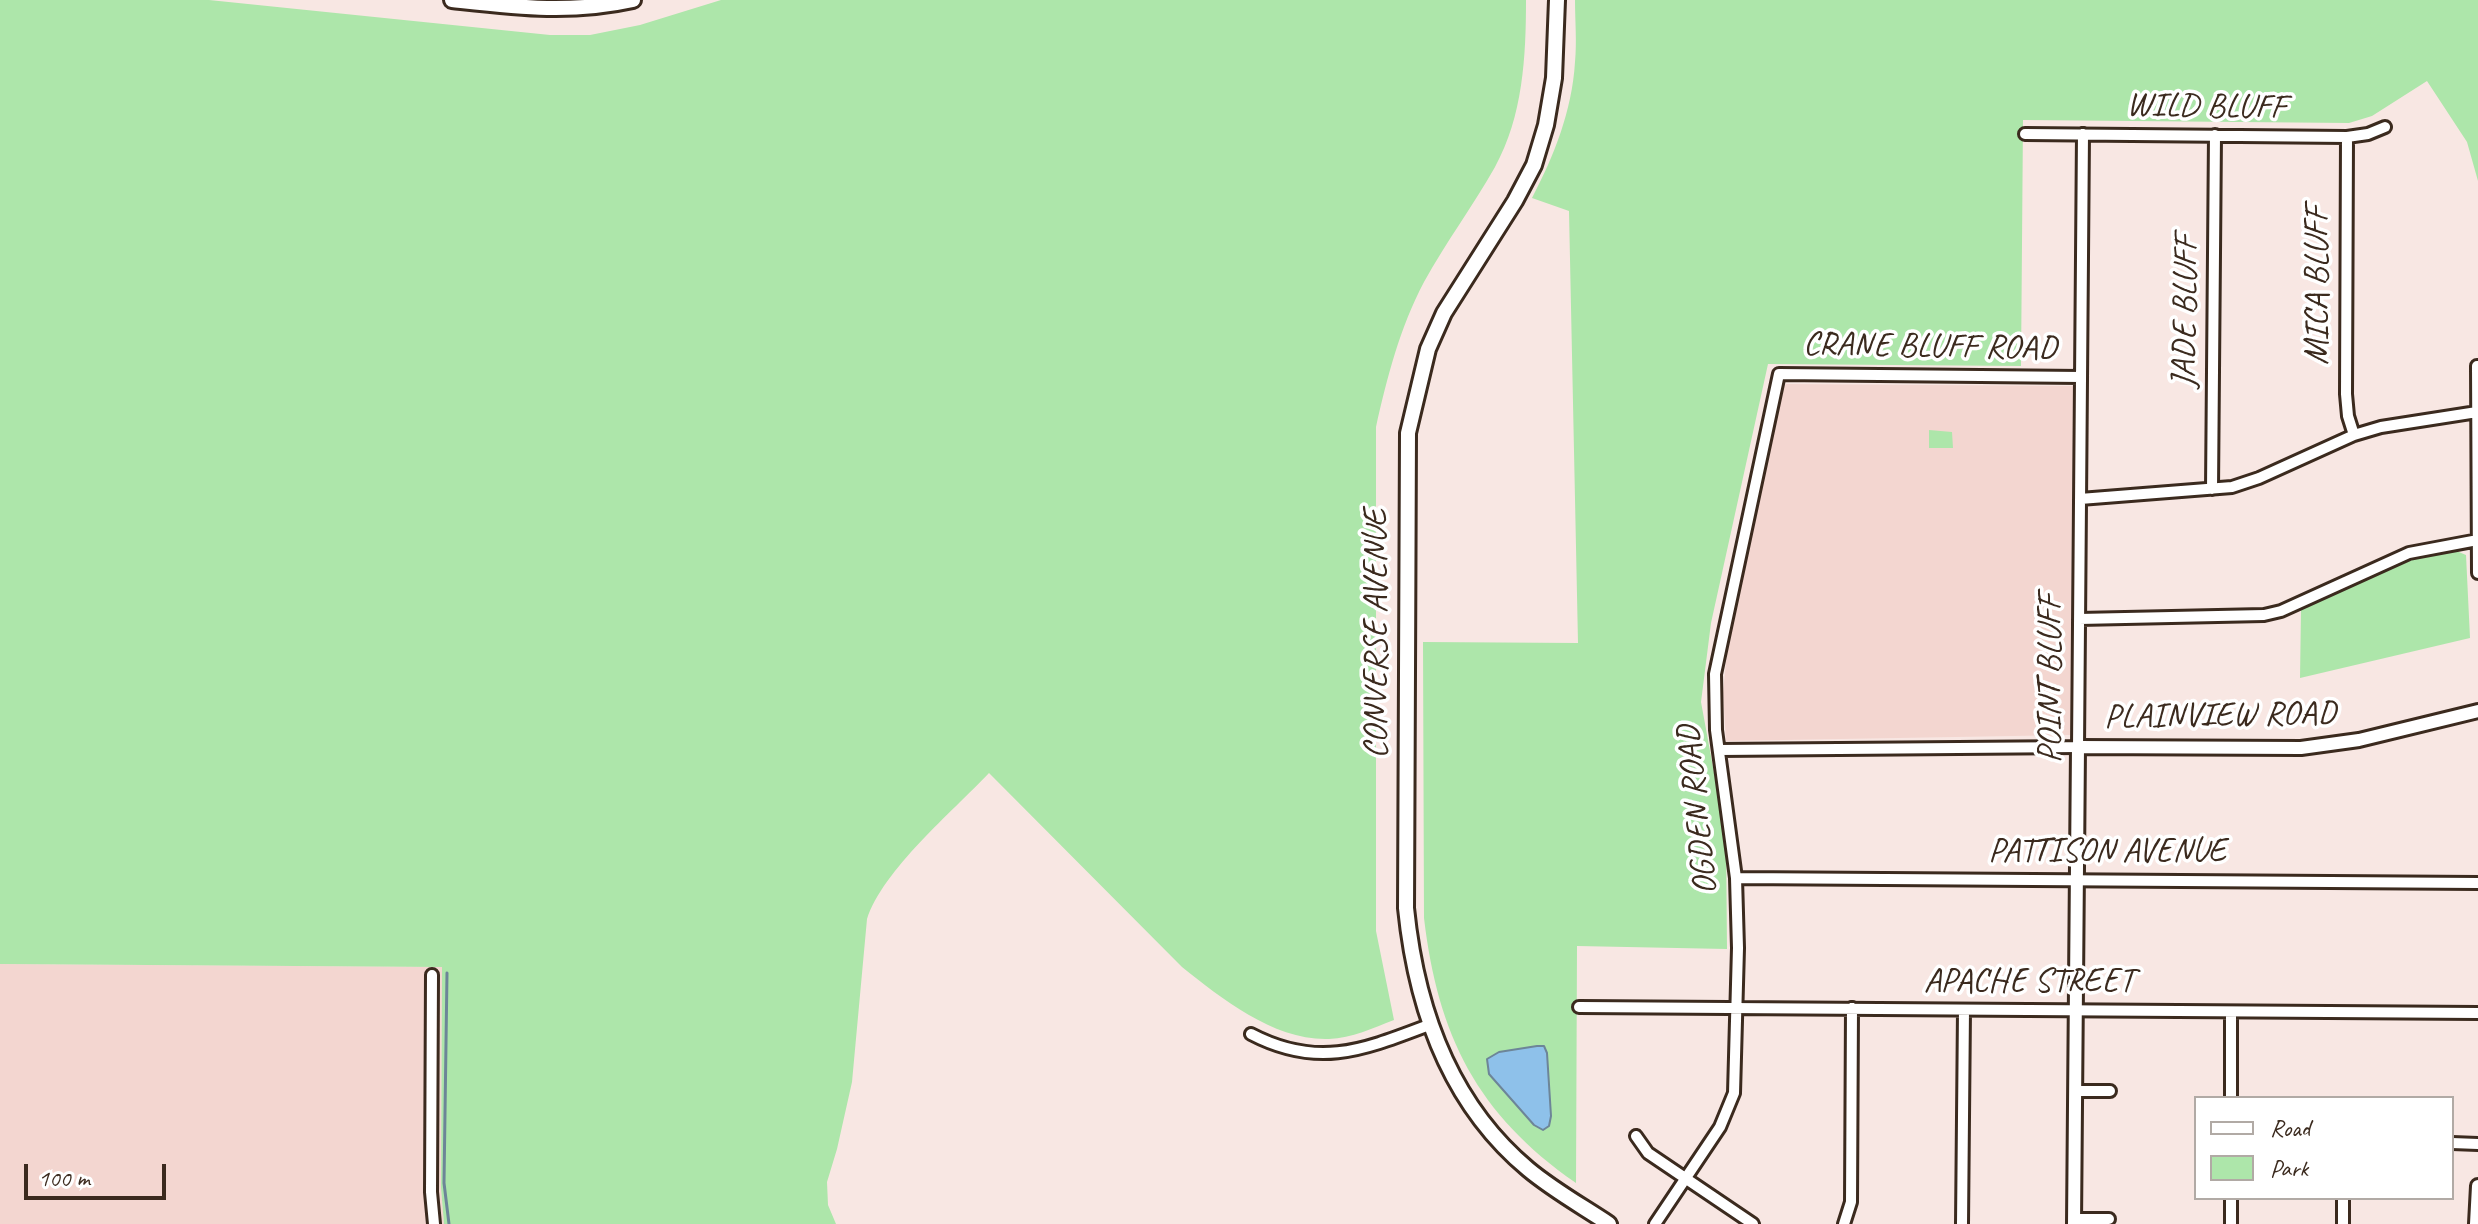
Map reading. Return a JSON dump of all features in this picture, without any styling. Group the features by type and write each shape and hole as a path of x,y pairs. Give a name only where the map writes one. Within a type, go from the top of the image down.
{"main road":[{"path":"452,0 538,10 579,9 633,0"},
{"name":"CONVERSE AVENUE","path":"1557,0 1554,78 1546,125 1534,165 1515,201 1444,313 1428,349 1408,433 1406,908 1416,982 1429,1025 1464,1098 1499,1141 1545,1183 1609,1224"}],"street":[{"name":"WILD BLUFF","path":"2025,134 2347,137 2368,134 2385,127"},
{"name":"POINT BLUFF","path":"2074,1221 2083,134"},
{"name":"JADE BLUFF","path":"2212,489 2215,135"},
{"name":"MICA BLUFF","path":"2347,137 2346,402 2354,435"},
{"path":"2477,366 2478,573"},
{"name":"CRANE BLUFF ROAD","path":"1779,374 2081,377"},
{"name":"OGDEN ROAD","path":"1655,1224 1730,1108 1736,1077 1736,878 1714,699 1719,650 1779,374"},
{"path":"2080,499 2232,487 2354,435 2381,427 2477,412"},
{"path":"2079,619 2264,615 2281,611 2409,553 2478,540"},
{"name":"PLAINVIEW ROAD","path":"1719,750 2316,747 2359,740 2478,711"},
{"name":"PATTISON AVENUE","path":"1736,878 2478,883"},
{"path":"432,975 431,1192 434,1224"},
{"name":"APACHE STREET","path":"1579,1007 2478,1013"},
{"path":"1844,1224 1851,1202 1852,1008"},
{"path":"1962,1224 1964,1010"},
{"path":"2231,1012 2231,1096"},
{"path":"1251,1034 1278,1047 1307,1054 1324,1054 1373,1046 1429,1025"},
{"path":"2075,1091 2110,1091"},
{"path":"1636,1136 1648,1153 1753,1224"},
{"path":"2454,1143 2478,1144"},
{"path":"2476,1224 2478,1186"},
{"path":"2231,1200 2231,1224"},
{"path":"2343,1200 2343,1224"},
{"path":"2074,1221 2109,1219"}],"shaded area":[{"path":"1786,384 2073,386 2070,735 1726,741 1723,693 1728,641 1782,387"},
{"path":"0,964 442,967 441,1188 444,1224 0,1224"}],"green space":[{"path":"0,0 209,0 550,35 590,35 640,25 721,0 1526,0 1524,64 1512,127 1495,167 1415,299 1395,353 1376,427 1376,931 1394,1020 1354,1035 1329,1039 1289,1033 1250,1016 1182,967 989,773 903,862 875,900 867,919 852,1082 827,1182 828,1205 836,1224 444,1224 441,1188 442,967 0,964"},
{"path":"1575,0 2478,0 2478,181 2467,142 2427,81 2372,116 2349,123 2023,120 2021,366 1768,364 1711,623 1701,702 1726,838 1727,949 1577,946 1576,1183 1512,1129 1488,1100 1452,1036 1440,999 1424,918 1423,642 1578,643 1569,211 1532,198 1548,166 1570,98 1576,54"},
{"path":"1929,430 1952,432 1953,448 1929,448"},
{"path":"2454,550 2466,555 2470,638 2300,678 2301,610 2406,561"}],"water":[{"path":"1544,1046 1547,1053 1551,1116 1549,1126 1543,1130 1534,1125 1489,1074 1487,1059 1499,1052"}],"waterway":[{"path":"447,973 444,1183 449,1224"}]}
